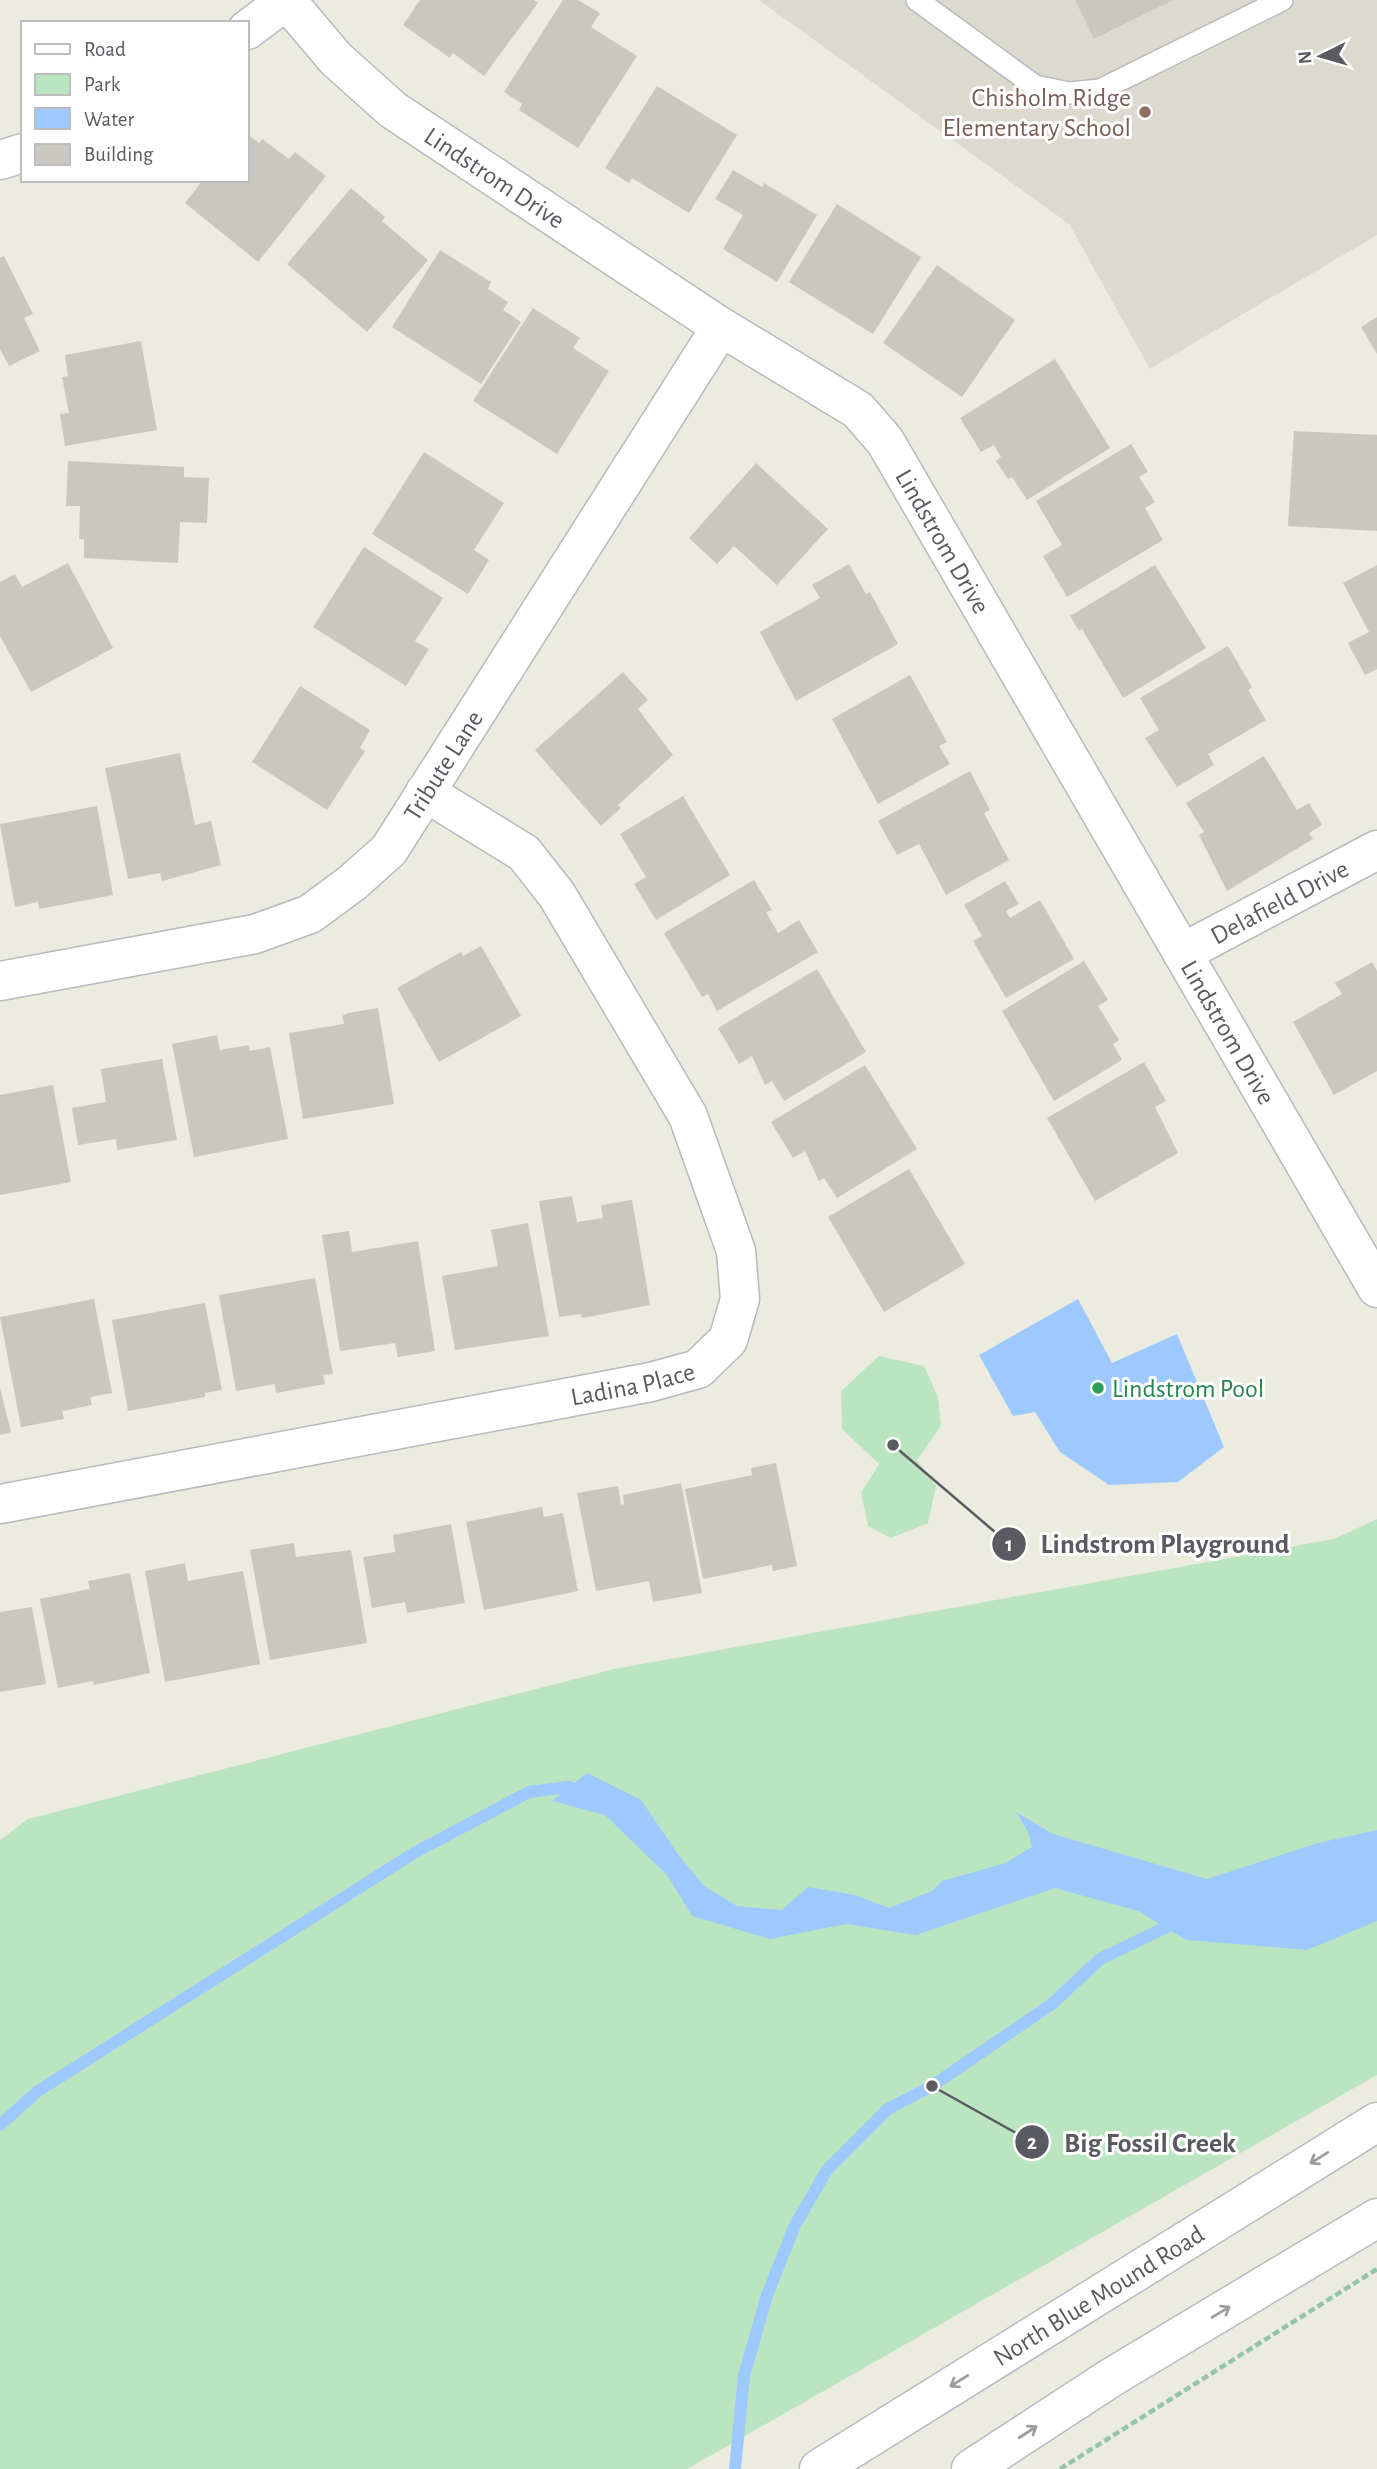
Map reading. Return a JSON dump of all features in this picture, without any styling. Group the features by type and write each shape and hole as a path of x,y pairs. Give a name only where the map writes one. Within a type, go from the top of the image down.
{"street":[{"path":"248,29 286,0"},
{"name":"Lindstrom Drive","path":"286,0 336,59 393,110 720,327 858,410 885,441 1377,1288"},
{"path":"0,160 21,154"},
{"name":"Tribute Lane","path":"0,981 255,934 310,914 352,883 389,850 720,327"},
{"name":"Ladina Place","path":"0,1504 651,1382 698,1369 728,1340 740,1299 736,1251 688,1116 557,895 524,853 425,792"},
{"name":"Delafield Drive","path":"1182,953 1377,850"},
{"name":"North Blue Mound Road","path":"819,2469 1377,2122"},
{"path":"983,2466 1112,2377 1377,2218"}],"lane":[{"path":"930,4 1035,86 1069,93 1100,90 1282,0"}],"path":[{"path":"1060,2469 1377,2269"}],"shaded area":[{"name":"Chisholm Ridge Elementary School","path":"759,0 1377,0 1377,235 1150,369 1069,224"}],"green space":[{"path":"879,1356 924,1366 938,1397 941,1426 917,1460 936,1486 928,1523 891,1538 868,1526 861,1493 879,1464 842,1429 841,1391"},
{"path":"1377,1519 1377,2075 687,2469 0,2469 0,1840 28,1819 614,1669 1334,1539"}],"water":[{"name":"Lindstrom Pool","path":"1078,1299 1112,1363 1177,1334 1224,1447 1178,1482 1109,1485 1060,1452 1035,1412 1013,1416 979,1355"},
{"path":"587,1773 641,1800 680,1857 704,1886 737,1906 782,1910 808,1887 855,1895 889,1908 932,1891 942,1881 1006,1863 1032,1847 1028,1832 1016,1812 1053,1834 1207,1879 1318,1843 1377,1830 1377,1921 1307,1950 1186,1940 1138,1911 1055,1888 916,1935 846,1924 770,1939 692,1916 667,1875 605,1815 552,1801"}],"building":[{"path":"420,0 534,0 538,3 484,76 453,53 450,58 403,25"},
{"path":"563,0 578,0 600,13 591,27 637,56 578,148 519,110 522,104 504,92"},
{"path":"1075,0 1173,0 1094,39"},
{"path":"657,86 737,135 689,213 632,178 629,183 605,168"},
{"path":"248,135 259,143 262,139 289,159 295,152 326,176 258,262 185,203 201,182 248,182"},
{"path":"733,170 762,187 764,183 817,215 777,282 723,249 743,215 715,199"},
{"path":"351,188 385,217 382,221 428,260 367,332 287,264"},
{"path":"837,204 921,257 873,334 789,282"},
{"path":"440,250 491,282 488,289 508,302 503,310 521,322 481,384 392,327"},
{"path":"4,256 33,314 24,318 40,351 9,366 0,349 0,258"},
{"path":"937,265 1015,320 962,397 883,343"},
{"path":"533,308 580,338 573,348 609,371 557,454 473,401"},
{"path":"1377,317 1377,354 1361,327"},
{"path":"141,341 157,430 65,446 60,414 69,413 62,377 68,376 65,355"},
{"path":"1055,359 1110,448 1027,500 1012,477 1008,479 996,461 1001,457 994,445 981,452 960,418"},
{"path":"1294,431 1377,435 1377,531 1288,526"},
{"path":"1131,444 1148,472 1139,477 1155,502 1145,508 1163,540 1067,597 1043,556 1062,545 1036,501"},
{"path":"424,452 504,503 474,550 489,560 468,594 372,534"},
{"path":"68,461 184,467 184,477 209,478 207,523 180,522 178,563 84,558 84,539 79,539 80,506 66,506"},
{"path":"756,463 828,529 777,585 734,546 717,564 689,538"},
{"path":"364,547 443,598 415,641 429,649 406,686 313,627"},
{"path":"68,563 113,648 31,692 0,636 0,582 15,574 22,587"},
{"path":"849,564 866,594 870,592 898,644 796,701 760,632 820,598 812,585"},
{"path":"1155,565 1206,648 1123,698 1082,629 1079,631 1070,616"},
{"path":"1377,565 1377,669 1365,675 1348,643 1369,632 1343,583"},
{"path":"1228,646 1252,687 1248,690 1266,720 1208,754 1214,765 1177,787 1145,738 1159,730 1140,698"},
{"path":"623,672 648,700 638,709 673,755 618,805 621,808 601,826 535,750"},
{"path":"910,675 947,742 939,746 950,764 878,804 832,719"},
{"path":"300,686 370,730 360,748 365,751 327,810 252,762"},
{"path":"180,753 195,825 211,821 221,865 162,881 160,873 128,879 105,768"},
{"path":"1264,756 1297,810 1309,803 1322,825 1309,833 1313,839 1227,891 1199,835 1204,832 1186,803"},
{"path":"970,771 990,810 984,813 1009,860 946,895 919,844 897,855 878,821"},
{"path":"683,796 730,875 656,920 634,884 646,877 620,834"},
{"path":"97,806 113,895 39,909 38,902 15,907 0,824"},
{"path":"754,880 772,910 766,912 778,933 799,920 818,952 717,1011 708,994 702,997 664,933"},
{"path":"1005,881 1019,904 1006,911 1010,918 1040,900 1074,959 1006,998 973,941 982,936 964,905"},
{"path":"481,946 521,1016 439,1062 397,988 461,952 463,956"},
{"path":"1084,961 1108,1000 1098,1006 1119,1040 1113,1044 1122,1060 1054,1101 1002,1011"},
{"path":"1372,962 1377,971 1377,1071 1334,1095 1293,1022 1342,994 1335,983"},
{"path":"817,969 866,1052 784,1101 772,1081 765,1085 752,1056 739,1064 718,1028"},
{"path":"378,1008 394,1104 303,1119 289,1033 344,1024 342,1016 348,1013"},
{"path":"217,1035 220,1050 249,1045 250,1051 270,1047 288,1139 194,1157 172,1044"},
{"path":"162,1059 177,1140 117,1150 116,1139 78,1145 72,1108 106,1102 101,1069"},
{"path":"1144,1062 1166,1101 1155,1107 1178,1153 1095,1201 1047,1118"},
{"path":"865,1065 917,1149 837,1198 824,1178 819,1181 805,1151 793,1158 771,1122"},
{"path":"53,1085 71,1182 0,1195 0,1095"},
{"path":"909,1169 965,1264 884,1312 828,1217"},
{"path":"572,1196 577,1222 603,1218 601,1205 632,1200 650,1305 582,1318 581,1314 559,1317 539,1201"},
{"path":"528,1223 549,1336 455,1350 442,1276 498,1266 491,1230"},
{"path":"349,1231 352,1252 418,1241 435,1351 398,1357 395,1343 340,1351 322,1235"},
{"path":"315,1278 333,1374 323,1375 325,1384 276,1393 275,1384 236,1391 219,1295"},
{"path":"94,1299 112,1393 90,1397 92,1405 62,1411 64,1419 21,1427 0,1317"},
{"path":"205,1303 222,1390 205,1393 205,1397 128,1411 112,1320"},
{"path":"0,1388 11,1432 0,1435"},
{"path":"776,1463 797,1566 773,1571 772,1565 703,1579 685,1489 752,1475 751,1468"},
{"path":"681,1483 702,1593 653,1602 649,1581 596,1591 577,1493 618,1486 621,1505 624,1504 623,1495"},
{"path":"542,1507 544,1517 563,1513 578,1591 484,1610 466,1522"},
{"path":"451,1524 465,1603 407,1613 405,1602 372,1608 363,1557 395,1552 393,1535"},
{"path":"294,1543 296,1557 351,1550 367,1643 270,1660 250,1550"},
{"path":"185,1563 188,1581 243,1571 260,1664 165,1682 145,1571"},
{"path":"130,1573 150,1673 94,1685 93,1681 58,1688 40,1599 90,1589 88,1581"},
{"path":"32,1607 46,1684 0,1692 0,1612"}],"waterway":[{"path":"0,2125 38,2091 414,1853 529,1792 569,1787 583,1793"},
{"path":"735,2469 744,2376 767,2295 795,2225 827,2170 888,2109 932,2086 1052,2004 1100,1959 1179,1921"}],"place":[{"name":"Chisholm Ridge Elementary School","path":"1145,112"},
{"name":"Lindstrom Pool","path":"1098,1388"},
{"name":"Lindstrom Playground","path":"893,1445"},
{"name":"Big Fossil Creek","path":"932,2086"}]}
